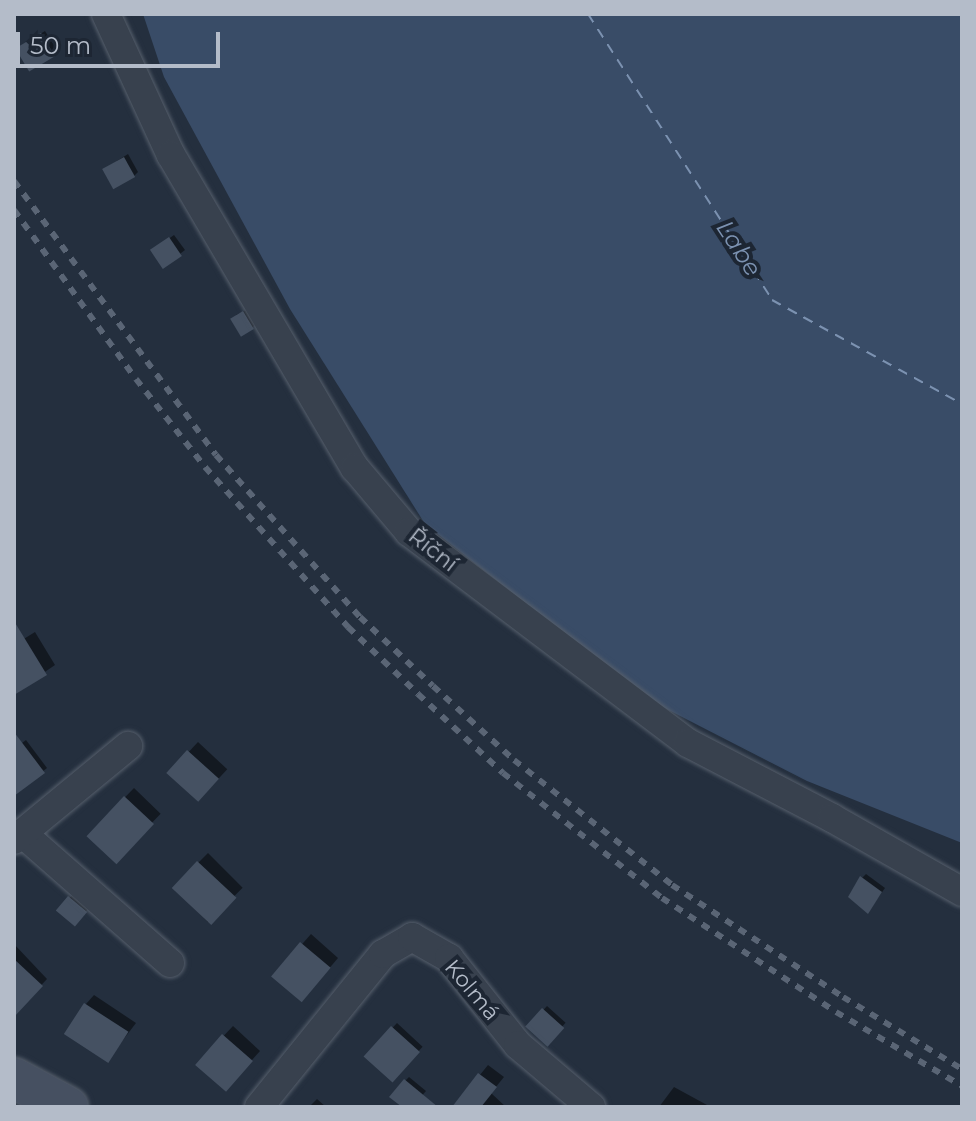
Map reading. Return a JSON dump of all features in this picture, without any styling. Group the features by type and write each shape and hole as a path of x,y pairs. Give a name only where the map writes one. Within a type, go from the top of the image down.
{"main road":[{"path":"14,1078 68,1107"}],"street":[{"name":"Říční","path":"106,14 179,169 355,468 409,532 688,743 832,818 962,892"},
{"path":"128,746 18,837 170,963"},
{"name":"Kolmá","path":"259,1107 383,954 412,937 449,958 518,1045 591,1107"}],"water":[{"name":"Labe","path":"143,14 962,14 962,843 807,781 647,699 425,524 290,309 164,77"}],"building":[{"path":"41,33 55,56 29,72 15,48"},
{"path":"124,157 135,177 113,189 102,169"},
{"path":"169,237 182,256 163,269 150,250"},
{"path":"243,311 254,329 241,337 230,319"},
{"path":"14,621 47,675 14,695"},
{"path":"14,732 45,773 14,796"},
{"path":"187,750 219,779 198,802 166,773"},
{"path":"124,796 154,824 116,864 86,836"},
{"path":"197,861 236,898 211,925 172,888"},
{"path":"860,876 882,892 868,914 848,897"},
{"path":"68,896 87,912 75,927 56,911"},
{"path":"300,942 331,968 302,1002 271,976"},
{"path":"14,959 43,986 14,1017"},
{"path":"84,1003 128,1032 108,1063 64,1034"},
{"path":"542,1008 564,1028 548,1047 525,1027"},
{"path":"391,1026 420,1052 393,1083 364,1056"},
{"path":"222,1034 253,1061 226,1092 195,1065"},
{"path":"478,1073 497,1087 481,1107 452,1107"},
{"path":"404,1079 438,1107 402,1107 389,1097"}],"ferry route":[{"path":"588,14 772,300 962,404"}],"railway":[{"path":"14,181 216,455 360,617 433,686 514,760 672,885 843,997 962,1069"},
{"path":"14,210 136,379 205,467 348,627 503,773 662,898 836,1012 962,1086"}]}
